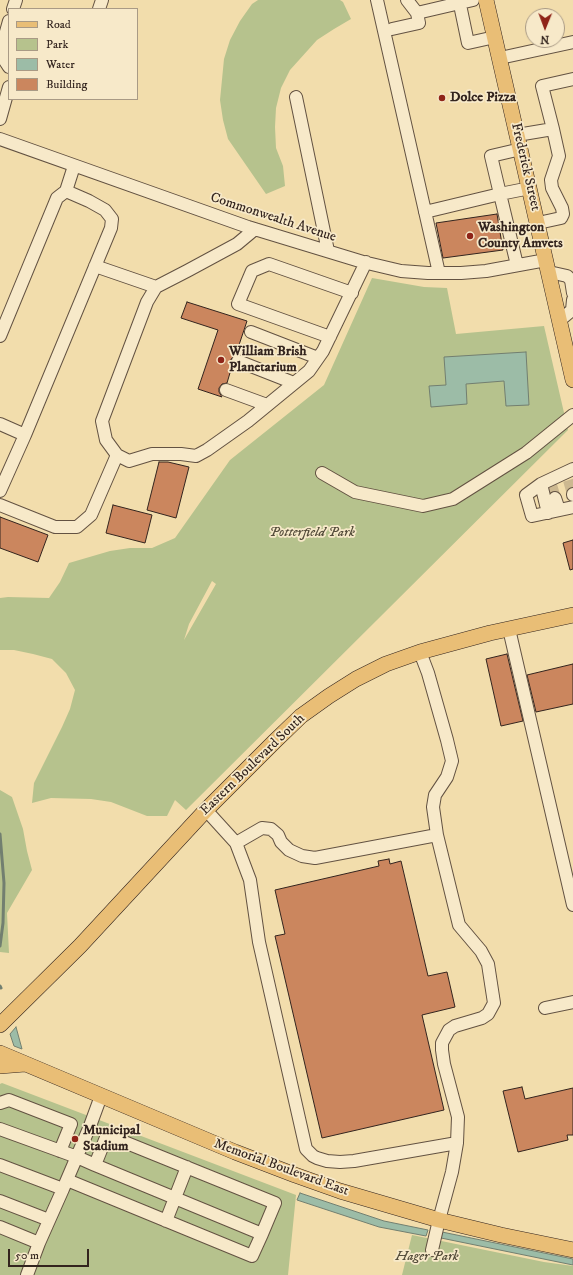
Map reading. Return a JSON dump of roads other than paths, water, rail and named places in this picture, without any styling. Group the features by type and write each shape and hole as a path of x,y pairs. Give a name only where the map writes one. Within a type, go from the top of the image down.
{"main road":[{"name":"Frederick Street","path":"486,0 573,380"},
{"name":"Eastern Boulevard South","path":"0,1025 5,1016 80,946 206,810 301,716 356,679 386,664 420,652 509,629 573,615"},
{"name":"Memorial Boulevard East","path":"0,1053 235,1152 295,1175 438,1220 573,1250"},
{"path":"0,1066 26,1064"}],"street":[{"path":"377,0 439,273"},
{"path":"392,30 419,23 417,13 407,0"},
{"path":"417,13 459,1 473,0"},
{"path":"459,1 468,43 495,37"},
{"path":"8,25 2,46 3,58 8,66"},
{"path":"500,58 573,42"},
{"path":"538,223 560,218 564,214 552,188 551,180 559,156 542,86 573,79"},
{"path":"0,119 8,91"},
{"path":"296,97 328,251"},
{"path":"517,265 491,156 519,142 553,129"},
{"name":"Commonwealth Avenue","path":"0,140 255,229 366,262 401,270 439,273 486,271 517,265 548,266"},
{"path":"0,336 57,198 66,191 74,166"},
{"path":"425,212 530,188"},
{"path":"0,491 25,435 111,228 112,219 105,210 66,191"},
{"path":"255,229 237,244 187,272 156,287 147,302 102,421 106,440 117,455 129,460 152,454 182,454 196,456 248,421 309,371 330,338 366,262"},
{"path":"330,338 238,304 252,271 269,264 352,293"},
{"path":"95,266 156,287"},
{"path":"548,266 567,276 571,280 573,293"},
{"path":"560,320 572,310 573,300"},
{"path":"251,332 318,358"},
{"path":"238,361 294,383"},
{"path":"226,390 268,405"},
{"path":"322,473 354,492 423,506 453,499 526,453 573,415"},
{"path":"0,424 25,435"},
{"path":"0,505 55,526 77,527 91,515 117,455"},
{"path":"570,473 547,483 526,495 532,516 573,507"},
{"path":"547,483 554,512"},
{"path":"554,512 555,498"},
{"path":"509,629 573,905"},
{"path":"420,652 428,673 448,740 452,761 447,777 435,795 433,808 437,836 459,925 481,951 488,964 494,1003 488,1014 482,1018 454,1026 448,1030 442,1043 444,1064 458,1117 457,1143 452,1172 438,1220 432,1250"},
{"path":"206,810 236,842 250,880 258,942 306,1148 313,1156 317,1158 340,1162 457,1143"},
{"path":"236,842 262,828 271,829 276,832 281,842 289,850 302,856 315,858 437,836"},
{"path":"545,1008 573,1002"},
{"path":"27,1275 48,1220 77,1157 101,1096"},
{"path":"0,1103 9,1100 71,1124 60,1151"},
{"path":"0,1129 77,1157 262,1234"},
{"path":"0,1165 65,1185 166,1221 252,1256 275,1203 108,1135 95,1165"},
{"path":"166,1221 187,1167"},
{"path":"0,1201 48,1220"},
{"path":"0,1227 39,1243"}],"water":[{"path":"526,352 529,405 506,406 504,381 466,384 467,404 431,407 429,386 446,385 444,357"},
{"path":"16,1027 22,1049 14,1046 10,1034"},
{"path":"300,1193 384,1221 428,1230 426,1236 379,1227 297,1200"},
{"path":"442,1232 573,1259 573,1265 441,1238"}],"waterway":[{"path":"0,834 4,883 3,923 0,946"}],"tunnel":[{"path":"569,480 573,494"},
{"path":"551,485 555,498"}],"place":[{"name":"Dolce Pizza","path":"442,98"},
{"name":"Washington County Amvets","path":"470,236"},
{"name":"William Brish Planetarium","path":"221,360"},
{"name":"Municipal Stadium","path":"75,1139"}],"park label":[{"name":"Potterfield Park","path":"312,533"},
{"name":"Hager Park","path":"427,1257"}]}
